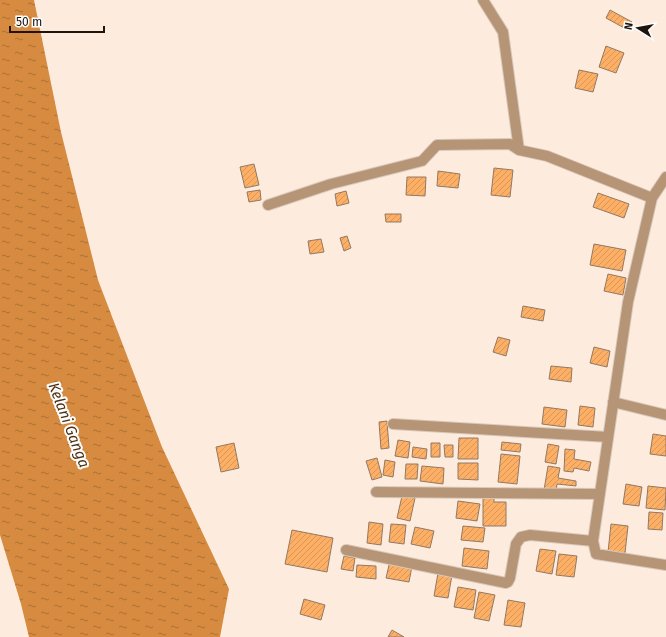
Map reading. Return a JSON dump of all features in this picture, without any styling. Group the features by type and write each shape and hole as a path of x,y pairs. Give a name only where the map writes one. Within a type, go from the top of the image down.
{"street":[{"path":"483,0 503,32 519,150"},
{"path":"268,205 331,184 422,161 437,145 510,144 519,150 547,156 652,198"},
{"path":"666,177 652,198 628,302 594,541 596,554 666,565"},
{"path":"613,402 666,415"},
{"path":"394,424 608,437"},
{"path":"376,492 600,494"},
{"path":"346,550 506,583 510,578 516,544 521,537 530,534 594,541"}],"water":[{"name":"Kelani Ganga","path":"0,0 34,0 61,132 98,280 162,447 229,589 220,637 29,637 21,604 0,535"}],"building":[{"path":"610,10 632,22 628,30 606,18"},
{"path":"606,46 624,53 616,73 599,67"},
{"path":"579,70 598,74 593,92 575,88"},
{"path":"254,164 259,185 245,188 240,167"},
{"path":"494,168 513,170 510,197 491,195"},
{"path":"438,171 460,174 458,188 437,186"},
{"path":"407,177 426,177 425,196 406,195"},
{"path":"260,190 261,200 249,202 247,192"},
{"path":"346,191 349,203 337,206 335,194"},
{"path":"598,193 629,204 624,218 593,207"},
{"path":"385,214 401,214 401,222 386,222"},
{"path":"347,236 351,248 344,251 340,238"},
{"path":"321,239 324,252 310,254 308,241"},
{"path":"594,244 626,250 622,271 590,265"},
{"path":"608,274 626,278 623,295 604,291"},
{"path":"523,306 545,310 543,321 521,317"},
{"path":"498,337 510,340 506,356 493,352"},
{"path":"594,347 610,351 607,367 590,363"},
{"path":"551,366 572,368 571,382 549,379"},
{"path":"580,406 595,408 593,427 578,425"},
{"path":"544,407 567,410 565,427 542,424"},
{"path":"387,421 389,448 381,449 379,422"},
{"path":"653,434 666,436 666,456 650,454"},
{"path":"459,438 478,438 478,459 458,459"},
{"path":"398,440 410,442 408,458 395,456"},
{"path":"502,442 521,444 520,452 501,450"},
{"path":"234,443 239,468 221,472 216,447"},
{"path":"431,443 440,443 440,457 431,457"},
{"path":"548,444 559,446 556,464 545,462"},
{"path":"444,445 453,445 453,457 445,457"},
{"path":"413,447 427,449 426,459 412,457"},
{"path":"565,449 575,450 574,459 591,462 589,471 574,468 573,472 564,471"},
{"path":"501,454 520,456 517,484 498,482"},
{"path":"377,458 382,477 372,480 366,461"},
{"path":"385,460 395,462 393,477 383,475"},
{"path":"458,463 478,463 478,480 458,479"},
{"path":"406,464 418,464 417,479 405,479"},
{"path":"422,466 444,468 443,484 420,481"},
{"path":"548,466 560,468 558,478 576,481 576,486 557,484 556,492 544,490"},
{"path":"626,484 642,487 639,506 623,504"},
{"path":"648,486 666,488 665,510 646,508"},
{"path":"483,494 494,494 494,502 506,502 506,526 483,526"},
{"path":"402,496 415,498 410,521 397,518"},
{"path":"458,501 480,504 477,521 456,518"},
{"path":"649,512 663,513 662,530 648,529"},
{"path":"369,522 383,524 381,545 367,543"},
{"path":"391,524 406,525 404,544 389,542"},
{"path":"611,524 628,526 625,553 608,552"},
{"path":"463,526 485,528 483,542 461,540"},
{"path":"415,527 434,531 430,548 411,544"},
{"path":"292,530 333,538 327,572 285,564"},
{"path":"464,548 489,551 487,569 462,566"},
{"path":"540,549 556,551 552,574 536,571"},
{"path":"559,554 577,556 574,577 556,575"},
{"path":"344,556 355,558 353,571 341,569"},
{"path":"390,561 412,566 409,582 386,578"},
{"path":"357,565 376,566 376,579 356,577"},
{"path":"438,573 452,575 448,598 434,596"},
{"path":"458,587 476,590 473,610 454,607"},
{"path":"479,592 495,595 489,621 474,618"},
{"path":"304,599 325,605 321,620 300,614"},
{"path":"508,600 525,603 521,627 504,625"},
{"path":"392,630 404,637 388,637"}]}
